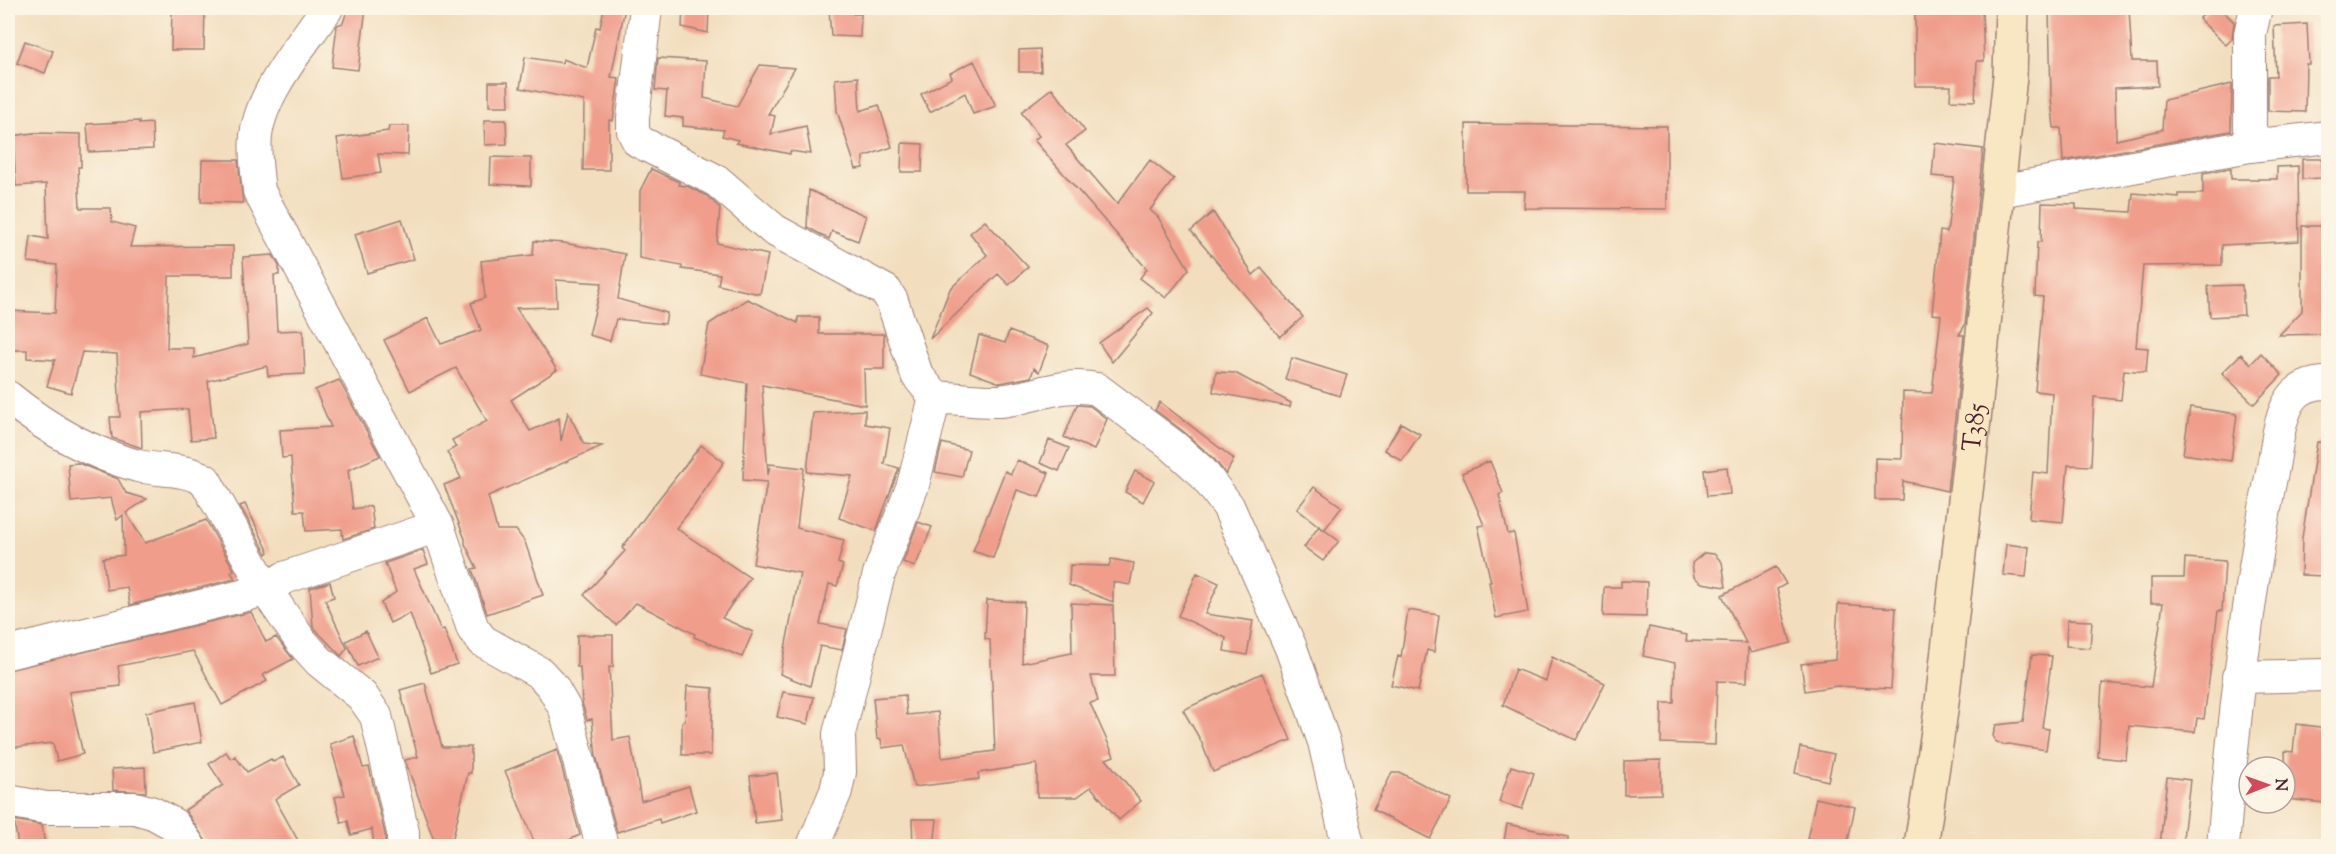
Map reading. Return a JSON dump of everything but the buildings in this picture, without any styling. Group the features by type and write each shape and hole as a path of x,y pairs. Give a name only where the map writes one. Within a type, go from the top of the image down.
{"street":[{"path":"327,8 266,99 256,133 255,160 260,191 438,526 473,629 483,641 540,673 552,686 565,709 602,846"},
{"path":"646,8 633,118 633,131 638,141 717,181 774,230 886,291 892,301 917,375 935,397 999,401 1065,387 1097,388 1172,445 1202,472 1228,506 1291,648 1324,742 1348,846"},
{"name":"T385","path":"1922,846 1942,699 1999,191 2010,76 2012,8"},
{"path":"2250,146 2250,34 2256,8"},
{"path":"1999,191 2250,146 2328,137"},
{"path":"2223,846 2238,677 2260,529 2284,412 2301,389 2317,383 2328,383"},
{"path":"8,397 38,421 97,454 140,466 194,473 205,480 266,590 301,641 319,661 362,696 376,716 403,832 403,846"},
{"path":"813,846 836,791 840,772 839,734 879,574 913,485 935,397"},
{"path":"8,653 266,590 284,578 438,526"},
{"path":"2238,677 2328,675"},
{"path":"8,801 46,808 135,808 153,813 173,824 189,846"}]}
